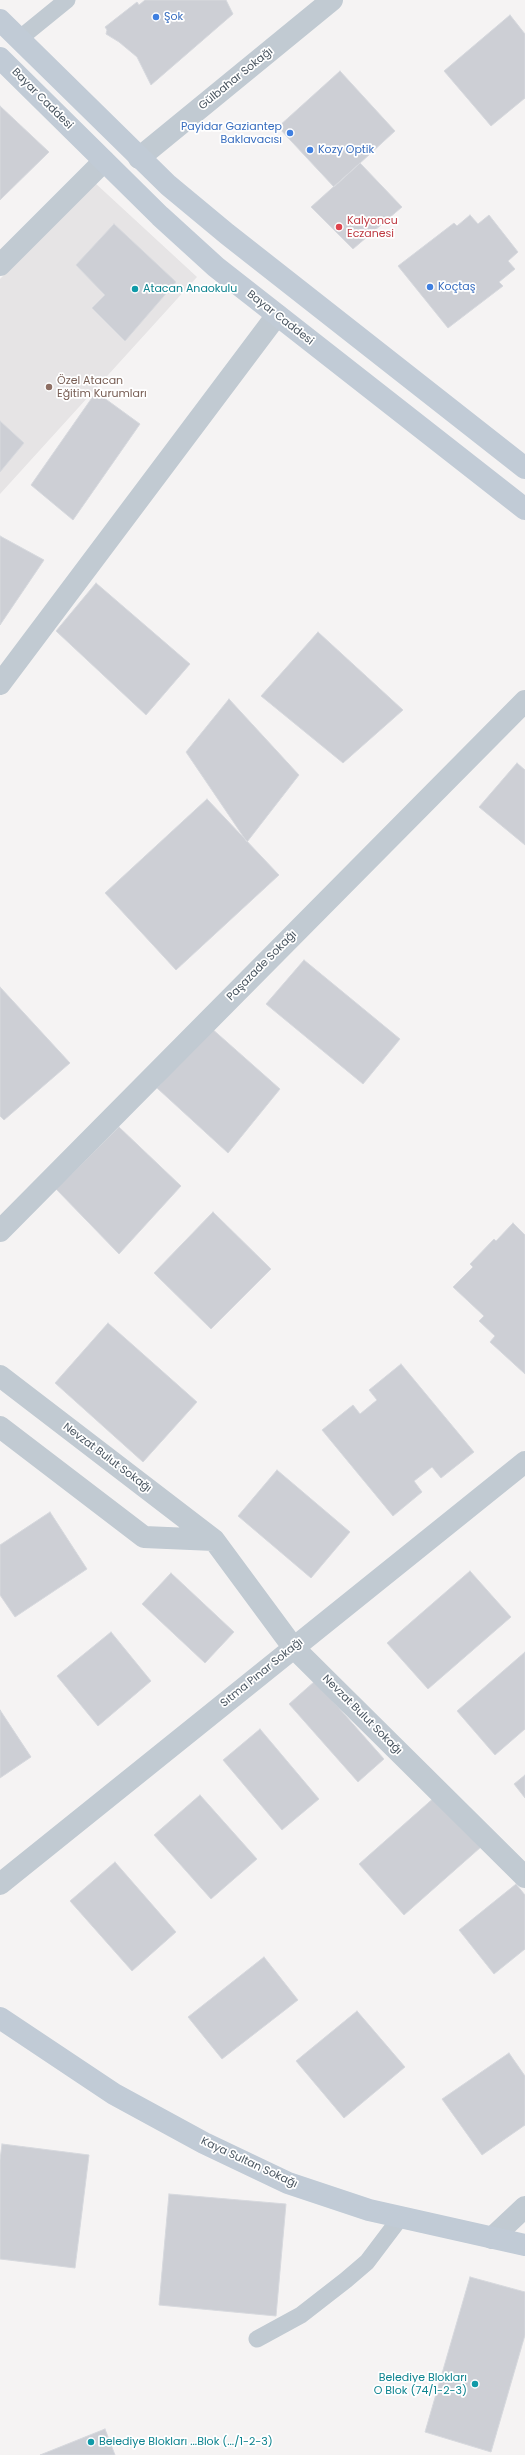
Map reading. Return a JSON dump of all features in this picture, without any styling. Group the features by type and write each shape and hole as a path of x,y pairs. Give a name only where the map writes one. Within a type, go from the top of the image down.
{"main road":[{"path":"0,20 140,158 227,234 525,468"},
{"name":"Bayar Caddesi","path":"0,58 192,246 277,315 525,509"},
{"name":"Kaya Sultan Sokağı","path":"0,2018 114,2094 204,2143 288,2183 368,2210 525,2245"}],"street":[{"name":"Gülbahar Sokağı","path":"140,158 332,0"},
{"path":"0,265 104,161"},
{"path":"0,684 277,315"},
{"name":"Paşazade Sokağı","path":"0,1231 525,701"},
{"name":"Nevzat Bulut Sokağı","path":"0,1376 214,1540 293,1647 525,1877"},
{"path":"0,1427 144,1537 214,1540"},
{"name":"Sıtma Pınar Sokağı","path":"0,1884 525,1462"},
{"path":"492,2238 525,2207"}],"lane":[{"path":"19,39 67,0"},
{"path":"257,2339 301,2315 346,2280 366,2262 401,2217"}],"shaded area":[{"name":"Özel Atacan Eğitim Kurumları","path":"94,182 197,277 0,494 0,279"}],"building":[{"path":"145,0 226,0 233,14 151,85 137,57 119,42 106,34 107,30 105,27 137,2 139,5"},
{"path":"510,15 525,34 525,98 491,126 444,71"},
{"path":"340,71 395,131 334,187 278,127"},
{"path":"0,106 49,152 0,200"},
{"path":"360,163 402,207 353,249 311,207"},
{"path":"470,215 478,224 489,215 518,252 508,261 515,269 499,282 503,286 448,328 398,266 454,223 457,226"},
{"name":"Atacan Anaokulu","path":"114,224 176,282 125,341 92,308 105,295 76,265"},
{"path":"96,392 140,424 73,520 31,485"},
{"path":"0,421 24,443 0,472"},
{"path":"0,536 44,560 0,625"},
{"path":"96,583 190,664 146,715 56,631"},
{"path":"318,632 403,710 343,763 261,696"},
{"path":"229,699 299,775 247,842 186,752"},
{"path":"517,763 525,770 525,845 479,807"},
{"path":"207,799 279,875 176,970 105,893"},
{"path":"304,960 400,1039 363,1084 266,1004"},
{"path":"0,987 70,1063 4,1120 0,1116"},
{"path":"210,1027 280,1089 228,1153 157,1088"},
{"path":"119,1127 181,1186 119,1254 56,1189"},
{"path":"213,1212 271,1269 211,1329 154,1273"},
{"path":"513,1223 525,1235 525,1374 490,1342 495,1336 479,1321 484,1316 453,1287 473,1267 470,1264 494,1239 496,1241"},
{"path":"108,1323 197,1402 143,1462 55,1383"},
{"path":"401,1364 474,1452 441,1478 432,1467 414,1481 422,1492 393,1516 322,1430 353,1405 360,1414 377,1400 369,1390"},
{"path":"277,1470 350,1532 311,1578 238,1516"},
{"path":"50,1512 87,1569 15,1617 0,1595 0,1545"},
{"path":"470,1571 511,1617 428,1689 387,1643"},
{"path":"171,1573 234,1632 205,1663 142,1604"},
{"path":"111,1632 151,1681 98,1726 57,1676"},
{"path":"525,1652 525,1729 495,1755 457,1711"},
{"path":"315,1681 384,1759 358,1782 289,1704"},
{"path":"0,1710 31,1757 0,1778"},
{"path":"260,1729 319,1799 282,1830 223,1760"},
{"path":"525,1775 525,1798 514,1784"},
{"path":"200,1795 257,1859 211,1899 154,1835"},
{"path":"436,1796 481,1847 404,1915 359,1864"},
{"path":"115,1862 176,1932 132,1971 70,1901"},
{"path":"516,1884 525,1895 525,1949 494,1974 459,1930"},
{"path":"264,1957 298,2000 222,2059 188,2017"},
{"path":"357,2011 405,2067 344,2118 296,2061"},
{"path":"509,2053 525,2076 525,2125 482,2155 442,2099"},
{"path":"2,2144 89,2155 75,2268 0,2259 0,2160"},
{"path":"169,2194 286,2204 276,2316 159,2305"},
{"name":"Belediye Blokları O Blok (74/1-2-3)","path":"470,2277 525,2292 525,2335 491,2452 425,2432"},
{"name":"Belediye Blokları ...Blok (.../1-2-3)","path":"105,2429 115,2455 40,2455"}],"place":[{"name":"Şok","path":"156,17"},
{"name":"Payidar Gaziantep Baklavacısı","path":"290,133"},
{"name":"Kozy Optik","path":"310,150"},
{"name":"Kalyoncu Eczanesi","path":"339,227"},
{"name":"Koçtaş","path":"430,287"},
{"name":"Atacan Anaokulu","path":"135,289"},
{"name":"Özel Atacan Eğitim Kurumları","path":"49,387"},
{"name":"Belediye Blokları O Blok (74/1-2-3)","path":"475,2384"},
{"name":"Belediye Blokları ...Blok (.../1-2-3)","path":"91,2442"}]}
